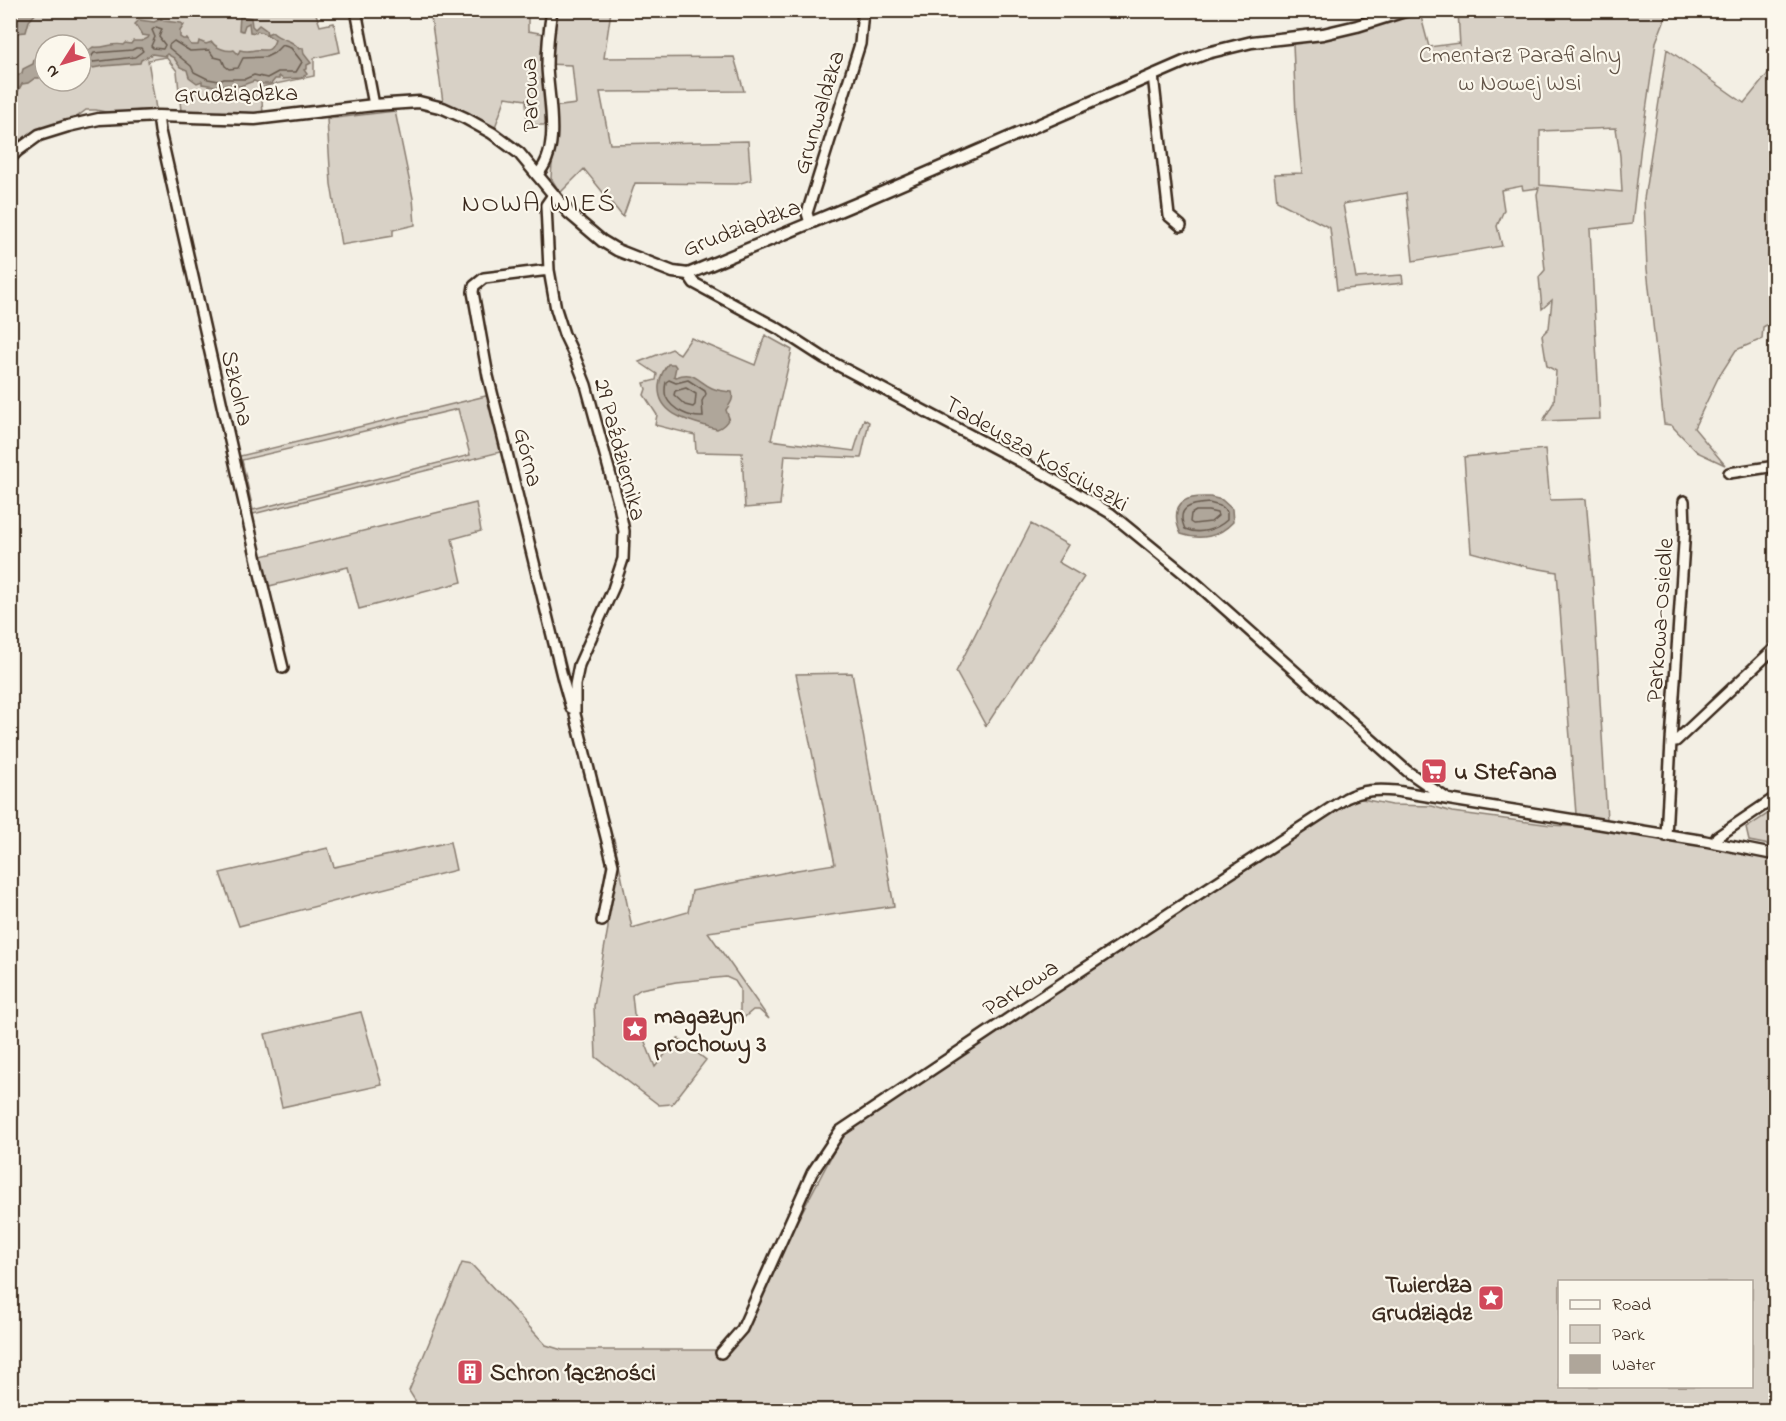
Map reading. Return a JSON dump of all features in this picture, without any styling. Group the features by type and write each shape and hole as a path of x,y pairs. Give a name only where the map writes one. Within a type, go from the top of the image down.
{"street":[{"path":"356,10 374,105"},
{"name":"Parowa","path":"537,174 542,170 548,158 552,132 547,69 552,10"},
{"name":"Grunwaldzka","path":"810,224 807,213 860,44 863,10"},
{"name":"Grudziądzka","path":"10,158 39,135 68,126 105,119 158,116 255,119 419,102 451,111 492,133 519,153 569,213 587,230 617,250 674,273 688,274 810,224 1186,61 1252,42 1357,26 1408,10"},
{"path":"1154,75 1169,216 1181,226"},
{"name":"Szkolna","path":"158,116 214,374 283,668"},
{"name":"29 Października","path":"553,195 546,205 549,270 556,309 586,385 624,531 622,559 613,589 579,665 575,685 575,710 613,864 602,921"},
{"name":"Górna","path":"549,270 484,278 474,286 473,292 488,376 571,708 575,710"},
{"name":"Tadeusza Kościuszki","path":"688,274 694,283 779,329 824,358 1044,474 1110,513 1197,584 1407,771 1450,801"},
{"path":"1729,473 1776,466"},
{"name":"Parkowa-Osiedle","path":"1666,836 1684,501"},
{"name":"Parkowa-Osiedle","path":"1671,741 1676,741 1776,647"},
{"name":"Parkowa","path":"721,1353 742,1329 812,1173 840,1131 1346,798 1359,792 1376,789 1715,843 1776,855"},
{"path":"1715,843 1717,837 1776,797"}],"green space":[{"path":"10,11 315,11 320,26 334,23 340,52 314,58 314,76 261,87 263,114 181,111 177,71 166,57 148,60 156,109 110,113 86,110 74,119 23,139 11,150"},
{"path":"455,11 528,11 528,31 545,34 548,11 611,11 604,58 734,57 744,91 600,92 610,144 748,141 751,180 737,184 635,183 623,217 584,169 560,193 551,178 553,107 576,104 572,65 545,64 546,125 527,125 526,100 506,97 494,130 443,102 431,17"},
{"name":"Cmentarz Parafialny w Nowej Wsi","path":"1458,11 1668,11 1656,42 1632,224 1590,229 1600,419 1543,421 1554,402 1556,371 1547,366 1542,335 1549,328 1552,300 1542,309 1539,277 1545,270 1537,194 1539,188 1523,190 1522,186 1501,190 1504,210 1497,226 1502,246 1413,261 1406,193 1343,204 1356,278 1402,275 1403,283 1337,290 1330,228 1277,201 1274,174 1302,173 1296,116 1293,43 1360,31 1420,13 1429,47 1459,43 1460,46","holes":["1616,128 1622,192 1540,185 1540,131"]},
{"path":"1667,49 1744,103 1775,65 1775,320 1763,327 1762,339 1736,350 1718,378 1694,428 1725,465 1697,452 1671,425 1664,424 1647,269 1644,199"},
{"path":"395,111 413,198 415,225 393,230 393,236 341,245 331,184 327,119"},
{"path":"765,335 792,350 771,440 854,451 864,419 869,422 861,458 785,455 780,505 745,508 742,453 696,452 695,435 655,425 657,415 644,395 646,389 644,383 656,380 657,374 639,362 672,349 680,354 691,338 755,365"},
{"path":"490,395 504,451 249,515 236,457","holes":["458,409 470,455 253,510 242,460"]},
{"path":"1545,449 1550,500 1586,499 1607,820 1576,814 1557,572 1471,552 1464,457"},
{"path":"476,503 481,531 452,539 462,582 359,609 348,567 265,587 258,557"},
{"path":"1031,524 1068,545 1058,562 1084,577 986,726 956,672"},
{"path":"852,673 894,906 708,932 769,1019 759,1010 753,1010 740,1021 740,989 735,981 726,977 676,982 641,989 632,995 634,1014 655,1067 678,1038 706,1060 672,1104 659,1105 596,1057 594,1006 608,928 606,848 614,839 632,928 688,912 692,891 835,864 796,674"},
{"path":"1357,798 1392,805 1432,806 1452,812 1551,825 1608,829 1737,848 1775,858 1775,1410 421,1410 409,1391 462,1263 472,1265 546,1345 562,1350 718,1350 725,1358 842,1136 1343,802"},
{"path":"1775,809 1775,846 1749,841 1746,828"},
{"path":"450,842 456,870 239,926 220,873 328,848 334,867"},
{"path":"361,1012 382,1085 282,1107 265,1034"}],"water":[{"path":"16,11 38,11 29,21 26,32 16,33 15,45 11,54 11,17 16,14"},
{"path":"240,16 251,18 255,29 259,25 266,30 267,34 272,32 294,43 299,49 303,48 304,54 311,63 304,70 307,74 301,78 283,79 279,76 279,79 275,79 271,84 254,81 240,86 224,85 221,87 202,84 202,81 197,83 189,77 187,70 180,67 174,58 167,54 165,56 152,54 140,63 93,68 93,47 131,44 133,41 148,38 149,36 142,35 135,24 139,20 154,22 161,19 181,23 184,25 180,31 180,37 187,39 191,45 198,45 199,41 206,44 212,42 219,48 234,50 238,54 240,50 269,49 275,40 257,31 256,33 250,32 249,23 245,25 243,31 239,30"},
{"path":"33,64 33,79 22,84 18,91 11,93 11,69 17,76 22,73 23,69"},
{"path":"668,364 674,364 676,367 674,376 676,377 687,375 695,377 714,389 732,392 732,400 726,410 729,418 724,425 717,429 688,420 670,411 664,405 659,386 664,369"},
{"path":"1210,497 1222,500 1232,509 1233,522 1222,531 1209,536 1195,537 1181,534 1176,516 1181,504 1190,498"}],"place":[{"name":"u Stefana","path":"1434,771"},
{"name":"magazyn prochowy 3","path":"635,1029"},
{"name":"Twierdza Grudziądz","path":"1491,1298"},
{"name":"Schron łączności","path":"470,1372"}],"district":[{"name":"NOWA WIEŚ","path":"539,202"}]}
